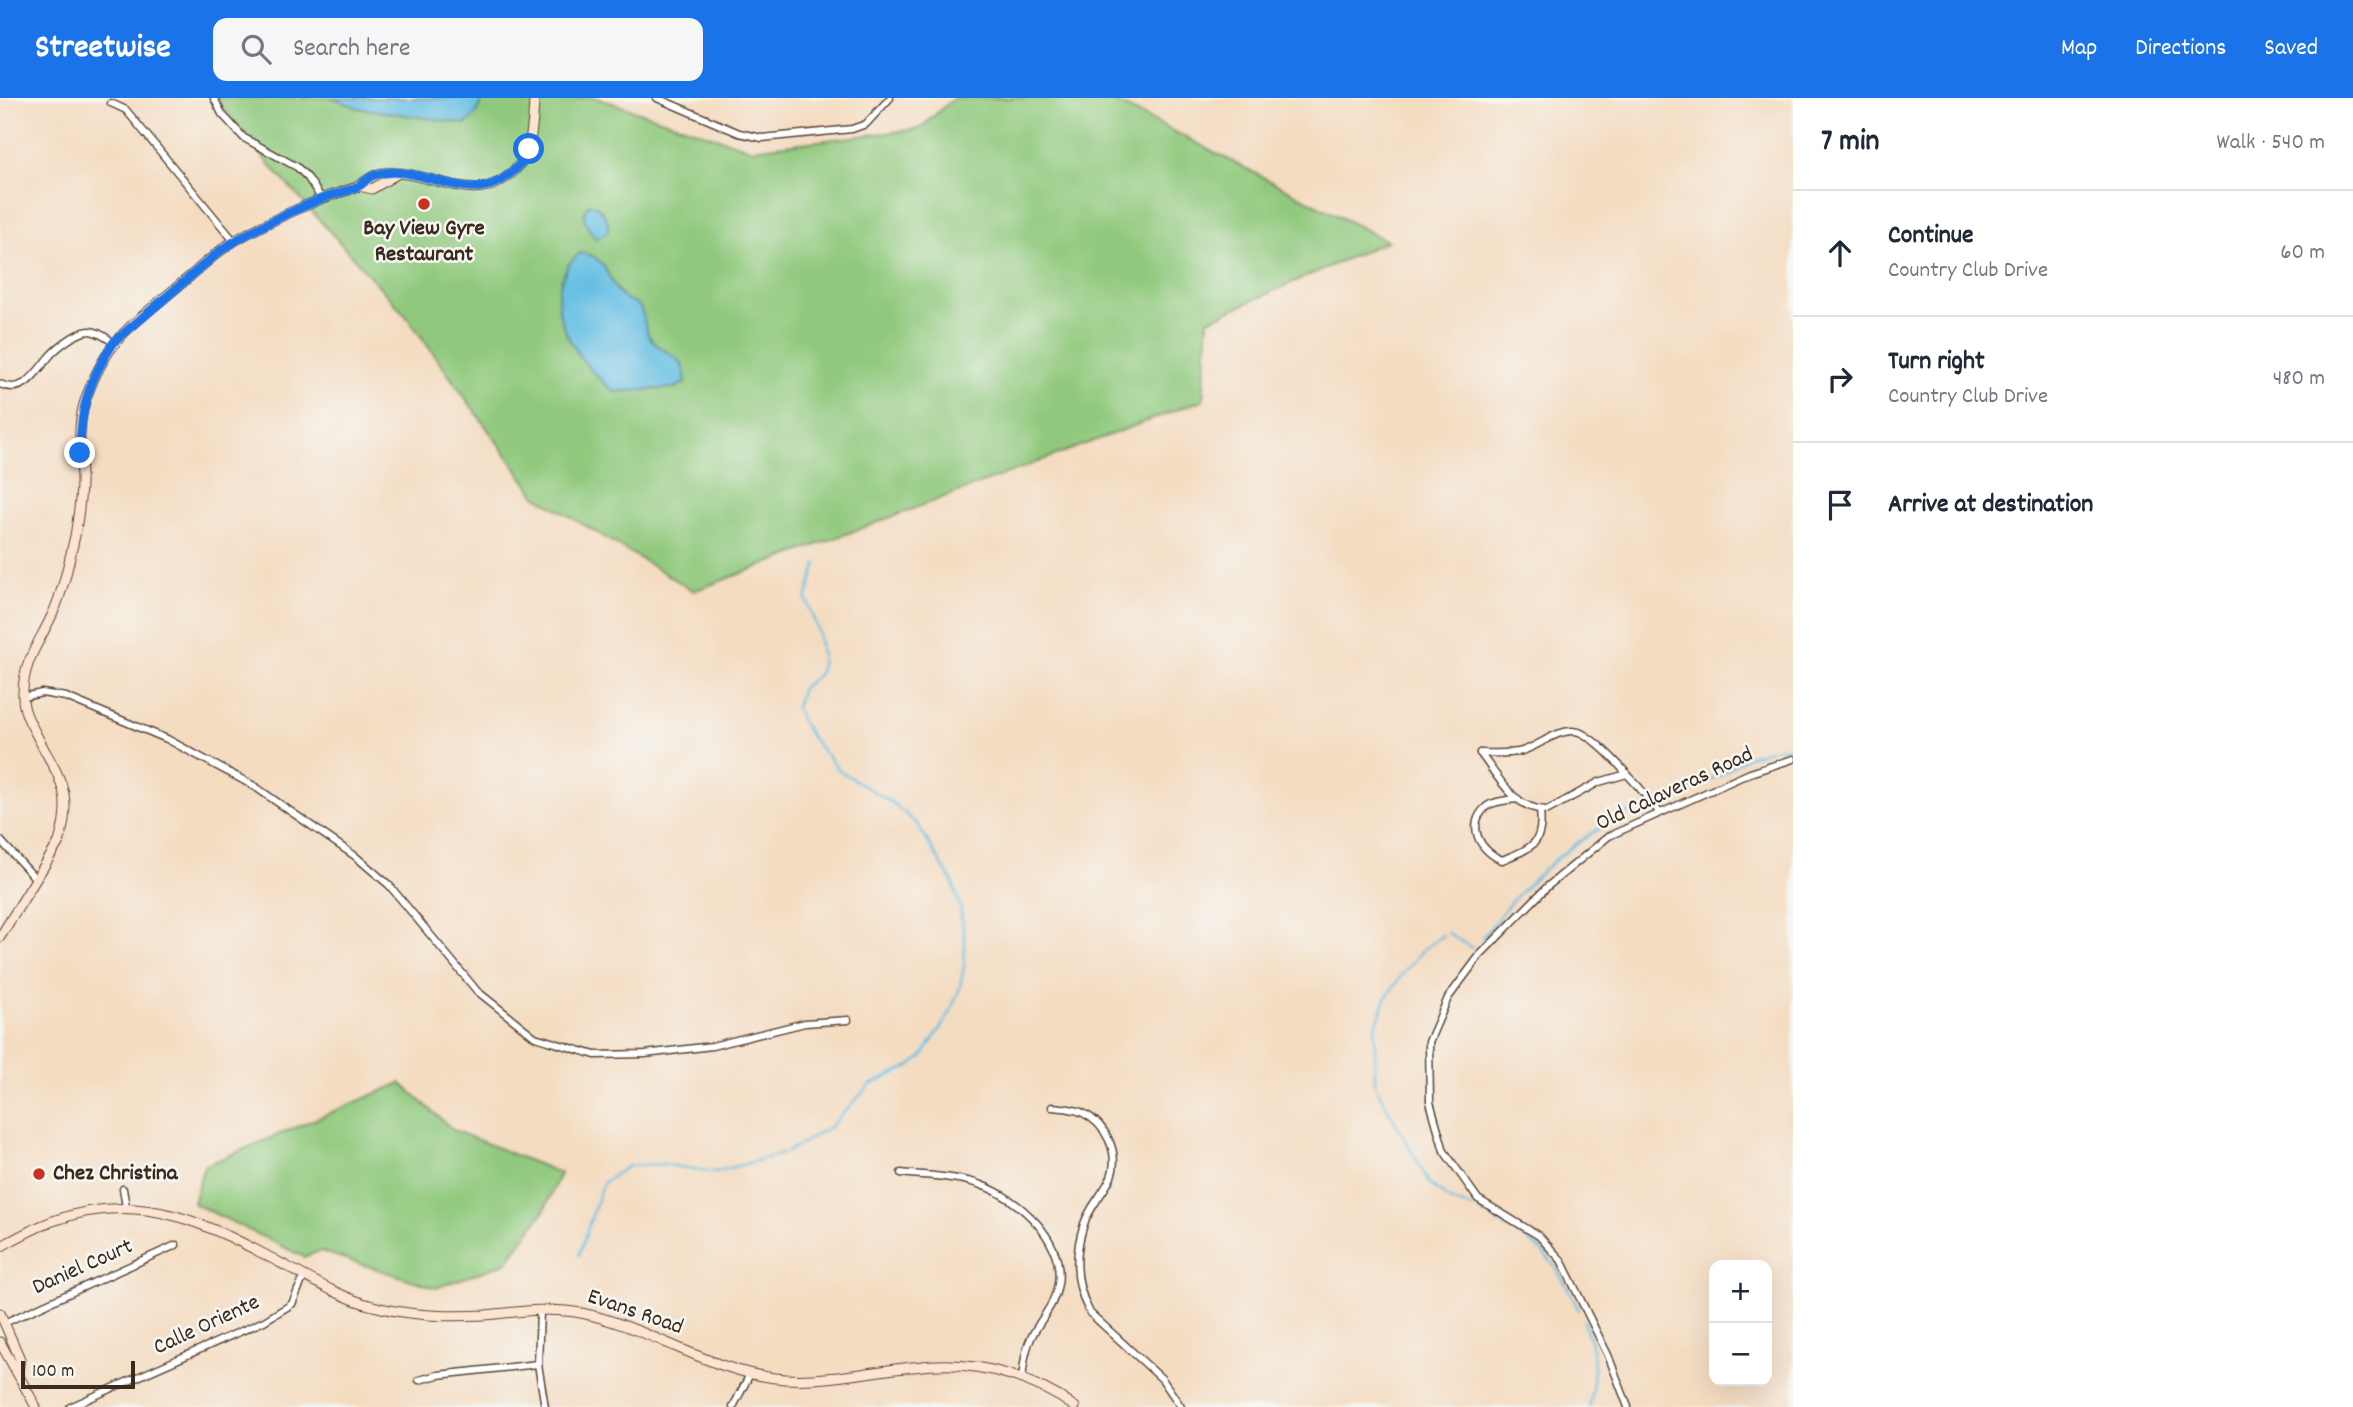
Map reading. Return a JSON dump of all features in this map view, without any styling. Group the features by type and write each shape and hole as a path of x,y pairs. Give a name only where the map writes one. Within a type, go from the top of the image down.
{"street":[{"path":"214,98 222,114 244,138 297,167 321,198"},
{"path":"0,937 59,842 66,813 61,778 27,717 23,697 30,654 54,612 75,535 81,484 80,421 103,359 114,342 234,241 321,198 359,186 372,189 397,174 432,178 468,188 480,188 499,182 514,171 526,157 533,122 534,98"},
{"path":"657,98 739,133 762,138 852,129 866,124 890,98"},
{"path":"111,103 126,110 234,241"},
{"path":"0,384 18,387 29,381 66,342 87,331 97,332 114,342"},
{"path":"23,697 42,693 66,697 167,739 254,786 355,856 389,885 477,991 535,1037 595,1055 645,1054 712,1046 805,1023 848,1020"},
{"path":"1627,774 1599,782 1548,810 1540,810 1507,791 1480,753 1519,752 1559,734 1575,730 1596,742 1627,774 1659,812"},
{"name":"Old Calaveras Road","path":"1628,1407 1608,1355 1561,1260 1539,1236 1478,1199 1444,1151 1430,1102 1429,1042 1448,998 1480,955 1548,886 1609,836 1750,773 1793,759"},
{"path":"1518,799 1493,803 1485,808 1476,827 1480,843 1489,855 1502,860 1527,850 1539,839 1542,825 1540,810"},
{"path":"0,840 35,878"},
{"path":"1052,1107 1081,1111 1100,1126 1114,1149 1114,1166 1110,1178 1084,1221 1079,1244 1077,1271 1083,1299 1090,1313 1161,1379 1181,1407"},
{"path":"901,1173 978,1184 990,1189 1010,1199 1048,1238 1057,1263 1059,1282 1053,1304 1027,1346 1022,1378"},
{"path":"123,1189 126,1207"},
{"name":"Evans Road","path":"0,1247 55,1220 85,1211 126,1207 173,1213 225,1233 304,1276 369,1306 425,1316 579,1312 706,1360 750,1374 786,1379 823,1378 937,1365 962,1366 1022,1378 1059,1395 1075,1407"},
{"name":"Daniel Court","path":"2,1318 176,1245"},
{"name":"Calle Oriente","path":"70,1407 264,1321 292,1304 304,1276"},
{"path":"540,1311 538,1364 545,1407"},
{"path":"2,1318 20,1359 18,1371"},
{"path":"0,1342 36,1407"},
{"path":"419,1380 438,1375 538,1364"},
{"path":"733,1407 750,1374"}],"green space":[{"path":"216,98 597,98 751,149 919,129 954,98 1104,98 1387,241 1208,320 1203,400 694,591 536,496 407,317 268,163"},
{"path":"401,1083 453,1130 560,1173 544,1211 506,1263 436,1288 320,1251 304,1257 193,1203 204,1166"}],"water":[{"path":"333,98 481,98 481,102 477,113 466,124 358,108"},
{"path":"589,204 601,211 608,224 607,232 596,239 584,218"},
{"path":"580,253 597,259 618,293 639,306 649,336 656,345 682,365 686,383 674,388 615,392 580,357 564,327 558,295 567,268"}],"waterway":[{"path":"579,1255 604,1182 628,1166 661,1164 715,1172 785,1153 830,1127 870,1085 910,1066 922,1057 950,1013 959,990 964,967 965,942 960,906 953,883 917,824 894,804 840,771 812,738 799,717 796,707 802,688 819,674 822,659 818,631 806,599 817,563"},
{"path":"1663,800 1718,776 1747,757 1772,749 1793,747"},
{"path":"1482,938 1513,900 1557,859 1607,824 1642,807"},
{"path":"1448,933 1472,948"},
{"path":"1443,935 1424,949 1386,998 1375,1029 1375,1085 1429,1183 1451,1201 1473,1208"},
{"path":"1479,1211 1541,1250 1557,1270 1579,1310"},
{"path":"1583,1321 1591,1343 1594,1363 1589,1407"}],"place":[{"name":"Bay View Gyre Restaurant","path":"424,204"},
{"name":"Chez Christina","path":"39,1174"}],"route":[{"path":"80,453 80,421 86,398 103,359 114,342 234,241 321,198 359,186 376,174 388,172 480,188 507,177 526,157 529,149"}]}
